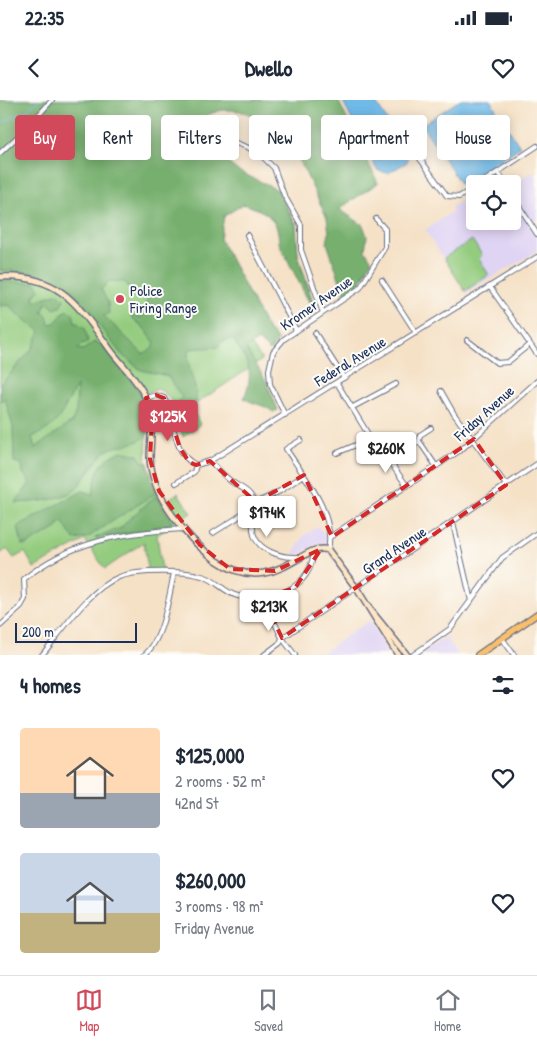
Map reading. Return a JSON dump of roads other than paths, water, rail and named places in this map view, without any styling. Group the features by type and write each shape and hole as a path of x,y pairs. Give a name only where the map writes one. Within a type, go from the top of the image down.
{"main road":[{"path":"0,277 22,277 41,280 74,301 146,398 152,420 150,459 153,477 168,507 184,529 214,558 230,569 241,572 266,573 283,568 314,549 328,550 390,638 398,655"},
{"path":"478,655 537,614"},
{"path":"390,638 407,655"}],"street":[{"path":"0,153 29,126 52,100"},
{"path":"239,145 259,153 274,168 284,195 301,225 301,250 323,313"},
{"path":"494,175 537,146"},
{"path":"420,160 444,194 457,198 466,192"},
{"path":"521,209 537,234"},
{"name":"Kromer Avenue","path":"285,415 270,384 269,370 273,352 284,339 296,330 360,288 385,247 385,229 376,219"},
{"path":"247,235 296,330"},
{"name":"Federal Avenue","path":"176,483 194,472 196,465 210,461 537,257"},
{"path":"382,280 416,333"},
{"path":"490,287 537,354"},
{"path":"315,333 344,378"},
{"path":"468,340 492,360 502,363 508,362 530,344"},
{"name":"Friday Avenue","path":"330,538 474,439 537,381"},
{"path":"337,383 368,430 366,438 358,444 337,453"},
{"path":"352,407 396,384"},
{"path":"441,391 454,414 506,485"},
{"path":"146,398 156,394 164,398 180,448 189,462 196,465"},
{"path":"431,428 420,435 417,442 436,466"},
{"path":"301,440 286,449 304,475 319,502 330,538 328,550"},
{"path":"406,451 396,458 392,465 407,486"},
{"path":"210,461 231,481 248,491 255,502 253,529 254,537 259,543 278,556 301,557"},
{"name":"Grand Avenue","path":"264,655 280,643 282,638 357,589 537,464"},
{"path":"213,533 237,518 255,502 266,499 304,475"},
{"path":"453,523 471,601"},
{"path":"0,626 8,620 25,600 24,579 76,547 97,539 184,529"},
{"path":"413,655 450,629 502,558 537,533"},
{"path":"42,655 84,604 107,583 129,574 174,573 205,577 237,596 263,598 296,588 310,566 314,549"},
{"path":"144,655 148,652 159,631 174,573"},
{"path":"263,598 282,638 295,655"},
{"path":"502,638 514,655"}],"water":[{"path":"342,100 374,100 384,115 350,115"},
{"path":"460,100 490,100 500,115 437,115"},
{"path":"437,115 437,148 427,133 427,122"},
{"path":"510,131 520,147 510,153"},
{"path":"372,160 407,160 407,162 388,173 377,170"},
{"path":"445,160 500,160 477,175 466,175 466,182 461,185"}],"waterway":[{"path":"0,124 27,110 39,100"}],"place":[{"name":"Police Firing Range","path":"120,299"}]}
